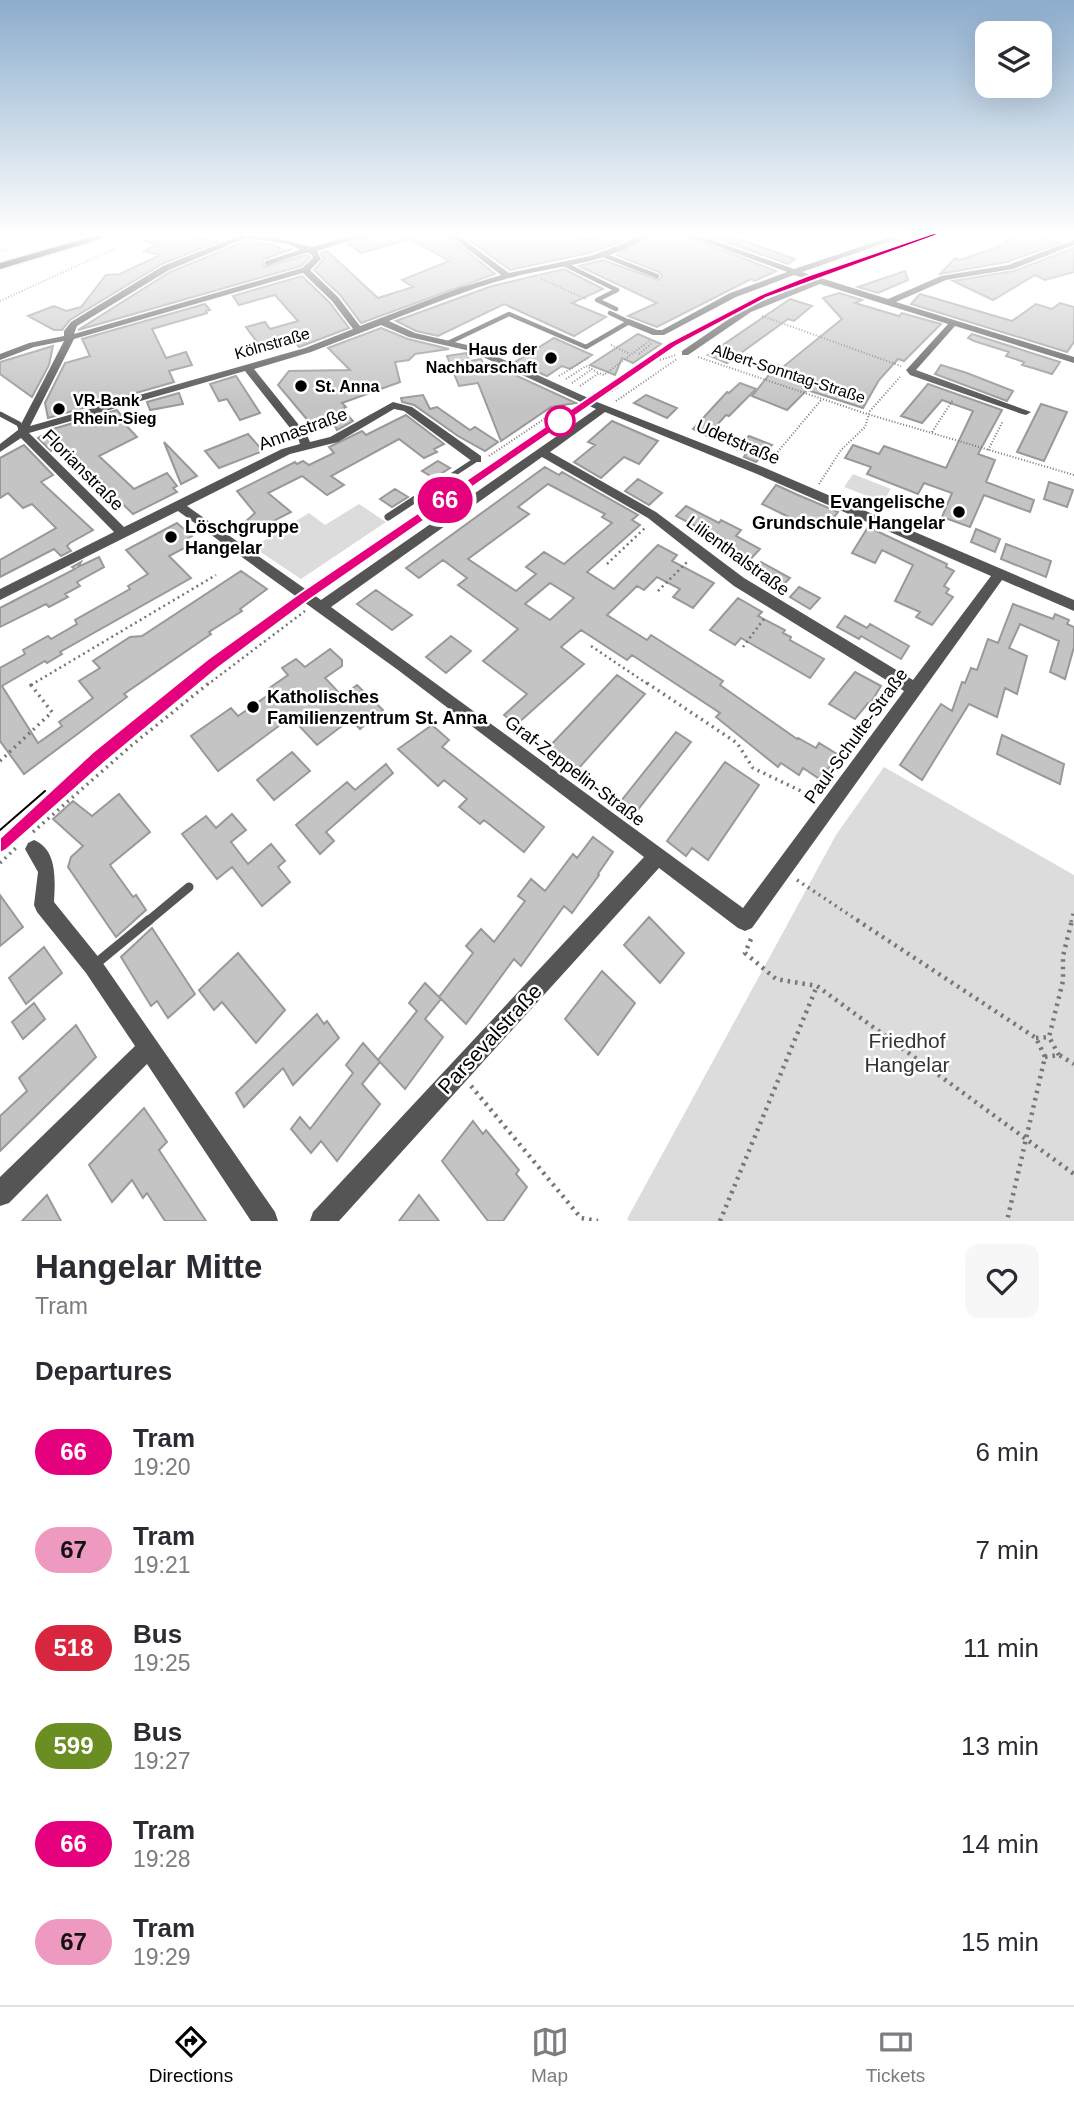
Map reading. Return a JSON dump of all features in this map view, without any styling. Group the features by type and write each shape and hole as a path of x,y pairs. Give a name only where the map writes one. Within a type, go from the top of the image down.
{"street":[{"path":"22,432 69,343 68,337 74,324 128,291"},
{"path":"0,357 32,345 233,291"},
{"path":"326,291 359,331"},
{"name":"Kölnstraße","path":"0,449 22,432 308,350 461,291"},
{"path":"629,322 647,331 664,332 744,291"},
{"name":"Albert-Sonntag-Straße","path":"685,352 748,310 795,291"},
{"path":"853,291 1074,360"},
{"path":"889,302 914,291"},
{"name":"Udetstraße","path":"383,322 412,335 473,349 1074,606"},
{"path":"954,322 912,372 1026,412"},
{"path":"248,367 303,437 306,446"},
{"path":"318,605 542,452 603,403"},
{"name":"Annastraße","path":"0,594 286,451 334,440 365,424 388,407 399,405 408,409 482,458"},
{"name":"Florianstraße","path":"22,432 121,532"},
{"name":"Lilienthalstraße","path":"542,452 656,518 739,583 914,689"},
{"name":"Graf-Zeppelin-Straße","path":"178,505 318,605 745,921"},
{"name":"Paul-Schulte-Straße","path":"745,921 999,574"},
{"path":"27,843 47,870 44,905 93,966 266,1221"},
{"name":"Parsevalstraße","path":"322,1221 657,857"},
{"path":"0,1194 148,1048"}],"lane":[{"path":"615,291 597,300 617,310 610,313 629,322"},
{"path":"447,343 509,314 586,347 629,322"},
{"path":"0,414 19,424 22,432"},
{"path":"388,517 482,458"},
{"path":"93,966 189,887"}],"path":[{"path":"0,301 22,291"},
{"path":"748,310 912,372"},
{"path":"599,340 630,354"},
{"path":"482,458 586,366 604,375 631,357 627,356 630,354 650,341 656,341 639,354"},
{"path":"563,389 588,360 586,347"},
{"path":"660,360 685,352"},
{"path":"603,403 685,352"},
{"name":"Albert-Sonntag-Straße","path":"685,352 822,400 1074,475"},
{"path":"563,389 592,369"},
{"path":"812,494 846,444 858,436 870,411 902,375 912,372"},
{"path":"563,389 600,373"},
{"path":"603,403 618,387"},
{"path":"932,432 960,390"},
{"path":"761,471 822,400"},
{"path":"988,450 1003,421"},
{"path":"607,564 656,518"},
{"path":"658,592 698,550"},
{"path":"0,761 52,712 31,685 216,575"},
{"path":"743,647 774,604"},
{"path":"0,863 27,843 93,777 166,717 259,643 318,605"},
{"path":"591,646 737,743 753,768 803,792 827,811"},
{"path":"783,870 1036,1038 1045,1057 1007,1221"},
{"path":"1074,910 1063,956 1063,981 1049,1037 1059,1055 1074,1065"},
{"path":"745,953 776,979 817,986 1074,1174"},
{"path":"720,1221 817,986"},
{"path":"1036,1038 1049,1037"},
{"path":"1045,1057 1059,1055"},
{"path":"459,1073 581,1218 598,1221"}],"green space":[{"path":"853,474 891,489 883,502 844,487"},
{"path":"359,504 386,522 301,579 253,547 309,513 325,525"},
{"name":"Friedhof Hangelar","path":"884,767 1074,875 1074,1221 629,1221 627,1219 836,835"}],"building":[{"path":"94,291 118,291 70,320 62,330 54,330 28,316 54,306 66,311 81,307"},
{"path":"140,291 214,291 78,330"},
{"path":"250,291 318,291 349,328 299,347 294,341 263,350 246,327 265,322 270,329 298,321 275,295 239,305 233,296"},
{"path":"336,291 370,291 378,298 400,291 449,291 361,323"},
{"path":"478,291 599,291 572,303 606,317 574,336 504,304 438,336 416,331 396,321"},
{"path":"632,291 728,291 657,327 628,316 657,303"},
{"path":"974,291 1008,291 993,300"},
{"path":"839,293 862,300 855,303 899,316 902,313 941,324 904,361 898,359 879,380 863,408 807,390 787,410 752,396 777,365 783,367 842,319 823,298"},
{"path":"920,294 1012,321 1036,304 1052,309 1060,303 1074,307 1074,342 1067,352 911,304"},
{"path":"790,299 812,306 794,321 788,319 727,363 708,355"},
{"path":"205,304 210,310 206,311 207,313 152,329 166,358 186,352 192,365 169,371 174,382 48,418 45,403 65,363 90,356 82,339"},
{"path":"381,328 408,339 449,349 415,354 409,360 395,362 400,382 342,403 346,407 342,409 353,421 337,430 333,422 315,429 278,385 289,371 350,370 328,348"},
{"path":"638,334 661,344 633,363 622,358 615,375 590,365"},
{"path":"972,334 1060,362 1052,374 1022,365 1024,362 1006,356 1009,352 968,338"},
{"name":"Haus der Nachbarschaft","path":"554,338 592,355 570,369 562,366 547,376 515,362"},
{"path":"53,346 49,365 32,397 0,374 0,362"},
{"path":"466,353 470,361 481,359 485,366 502,369 576,403 551,407 501,441 478,383 459,386 447,356"},
{"path":"941,365 1013,391 1007,401 935,374"},
{"path":"236,376 260,413 240,420 227,399 219,401 210,384"},
{"path":"740,383 756,389 707,436 693,429 727,392"},
{"path":"928,384 1002,410 978,454 995,460 986,482 1034,500 1030,512 984,495 970,527 942,517 952,493 924,483 918,494 867,474 871,467 845,458 853,445 879,454 884,446 946,468 973,411 942,400 922,423 901,416"},
{"path":"179,393 183,404 150,410 147,402"},
{"path":"423,395 430,409 437,407 470,430 475,427 498,442 485,451 414,405 402,402 401,398"},
{"path":"646,395 677,408 667,418 634,403"},
{"path":"1041,404 1067,412 1044,461 1017,452"},
{"path":"117,410 125,420 122,421 137,437 99,456 134,489 167,473 177,486 173,488 177,492 133,514 108,490 102,493 88,479 93,476 58,446 51,451 38,438 53,429"},
{"path":"406,415 444,444 434,449 437,452 424,458 399,439 331,476 344,485 327,495 302,476 268,493 291,512 254,531 244,523 255,513 237,491 295,462 297,464 303,461 309,465 334,453 329,447 362,431 366,435"},
{"path":"612,421 658,441 639,464 624,457 601,478 574,462 595,445 588,442"},
{"path":"248,434 263,451 219,468 205,451"},
{"path":"749,436 772,445 756,462 744,457 746,453 736,449"},
{"path":"164,442 197,476 181,484"},
{"path":"24,445 53,475 41,482 93,530 70,543 67,546 71,551 61,556 54,549 0,577 0,560 56,528 32,504 23,508 8,493 0,498 0,458"},
{"path":"438,461 450,468 434,478 422,471"},
{"path":"545,467 559,475 562,472 638,515 632,520 640,525 587,572 614,589 658,545 677,555 672,561 714,583 693,608 673,597 680,589 657,577 644,590 637,586 607,615 647,640 651,635 723,681 720,685 797,739 816,748 819,743 837,754 821,780 803,768 799,775 781,763 778,767 716,717 720,713 632,655 627,660 581,630 561,647 584,664 516,725 504,715 527,694 483,661 518,629 458,585 467,578 443,560 419,578 406,568","holes":["548,484 605,514 602,517 612,523 564,564 544,552 526,567 536,574 516,591 468,559 529,514 518,507","550,583 574,598 550,620 525,604"]},
{"path":"638,479 662,493 649,505 625,491"},
{"path":"1049,482 1073,490 1067,507 1044,499"},
{"path":"776,485 838,512 827,527 817,523 814,528 793,519 762,504"},
{"path":"395,489 408,497 392,507 380,499"},
{"path":"686,506 719,523 721,520 741,530 736,536 760,549 747,563 708,540 713,535 676,516"},
{"path":"177,523 192,536 187,539 192,544 169,556 191,578 60,652 62,654 47,663 45,661 2,686 38,743 62,726 59,722 93,698 79,681 100,668 93,661 130,637 142,636 241,571 267,589 240,609 242,611 209,632 211,634 124,694 127,697 24,774 0,741 0,668 25,654 23,650 48,636 51,639 77,624 75,620 130,589 128,586 148,574 126,550"},
{"path":"868,527 947,564 946,567 954,571 944,586 949,589 946,593 953,597 932,625 916,617 920,612 895,601 913,565 882,550 875,563 852,553"},
{"path":"976,529 1000,539 995,552 971,542"},
{"path":"1006,544 1051,561 1046,577 1001,559"},
{"path":"99,557 104,567 77,582 80,586 65,594 68,597 49,607 46,604 0,627 0,608 75,569 72,567 81,562 78,567"},
{"path":"761,562 790,578 780,588 751,573"},
{"path":"799,587 820,598 810,609 790,597"},
{"path":"376,590 412,615 392,630 357,604"},
{"path":"738,598 762,612 758,616 785,630 783,633 791,637 790,640 824,659 810,678 741,638 735,645 710,630"},
{"path":"1013,604 1053,619 1055,614 1069,620 1067,624 1074,627 1074,647 1065,679 1050,672 1059,641 1020,624 1009,648 1027,656 1017,694 1005,688 997,717 969,704 922,780 900,765 941,704 952,711 962,682 965,683 971,668 977,670 988,639 998,643"},
{"path":"845,616 867,628 870,624 909,646 901,659 861,636 859,639 837,627"},
{"path":"451,636 471,651 446,673 426,657"},
{"path":"330,649 342,660 342,666 325,678 342,696 357,685 383,710 360,729 351,719 317,745 291,717 218,771 191,736 231,708 238,716 271,693 268,689 288,675 282,668 296,659 305,667"},
{"path":"855,672 881,686 870,704 868,703 855,719 829,704"},
{"path":"617,675 645,694 578,769 550,746"},
{"path":"432,725 449,740 442,747 544,827 524,852 484,820 480,824 459,807 467,799 444,780 438,786 398,749"},
{"path":"676,732 691,742 636,812 621,801"},
{"path":"1002,735 1064,764 1060,784 997,754"},
{"path":"292,752 310,771 274,800 257,780"},
{"path":"725,762 759,785 708,860 692,848 686,856 667,841"},
{"path":"386,764 393,773 326,832 334,841 320,854 296,825 347,782 355,790"},
{"path":"119,794 150,832 110,865 146,910 116,937 68,867 71,857 83,846 53,819 73,801 92,816"},
{"path":"232,814 246,830 231,842 248,864 271,844 285,861 278,867 290,882 262,906 232,867 217,879 182,834 206,816 216,828"},
{"path":"593,837 613,852 599,875 572,913 564,906 521,966 514,959 466,1024 439,997 473,953 466,946 481,929 494,942 525,901 518,896 531,879 545,891 573,854 577,858"},
{"path":"0,895 23,927 0,946"},
{"path":"649,917 684,953 660,983 624,945"},
{"path":"152,928 195,994 168,1018 157,1001 151,1006 121,957"},
{"path":"44,947 62,973 26,1004 9,978"},
{"path":"238,953 285,1010 256,1043 222,1002 214,1010 199,990"},
{"path":"602,971 635,1003 598,1055 565,1019"},
{"path":"425,983 441,999 425,1019 443,1037 405,1089 378,1060 417,1011 409,1003"},
{"path":"34,1003 45,1019 23,1039 12,1022"},
{"path":"317,1014 324,1024 327,1021 339,1038 293,1085 283,1068 244,1107 236,1093"},
{"path":"76,1025 96,1057 0,1151 0,1116 27,1091 19,1078"},
{"path":"363,1043 380,1062 362,1084 380,1104 337,1161 321,1141 311,1153 291,1129 300,1117 310,1129 353,1073 346,1065"},
{"path":"144,1108 167,1142 159,1150 206,1221 165,1221 147,1193 143,1198 132,1180 112,1202 89,1165"},
{"path":"473,1121 483,1134 486,1130 519,1170 516,1174 527,1187 503,1221 488,1221 442,1161"},
{"path":"47,1195 61,1221 22,1221"},
{"path":"419,1195 439,1221 399,1221"}],"tram line":[{"path":"0,844 99,757 213,664 305,596 673,344 775,291"},
{"name":"66","path":"0,844 99,757 213,664 305,596 673,344 720,317 775,291"},
{"path":"0,830 45,791"}],"place":[{"name":"Haus der Nachbarschaft","path":"551,358"},
{"name":"St. Anna","path":"301,386"},
{"name":"VR-Bank Rhein-Sieg","path":"59,409"},
{"name":"Evangelische Grundschule Hangelar","path":"959,512"},
{"name":"Löschgruppe Hangelar","path":"171,537"},
{"name":"Katholisches Familienzentrum St. Anna","path":"253,707"}]}
